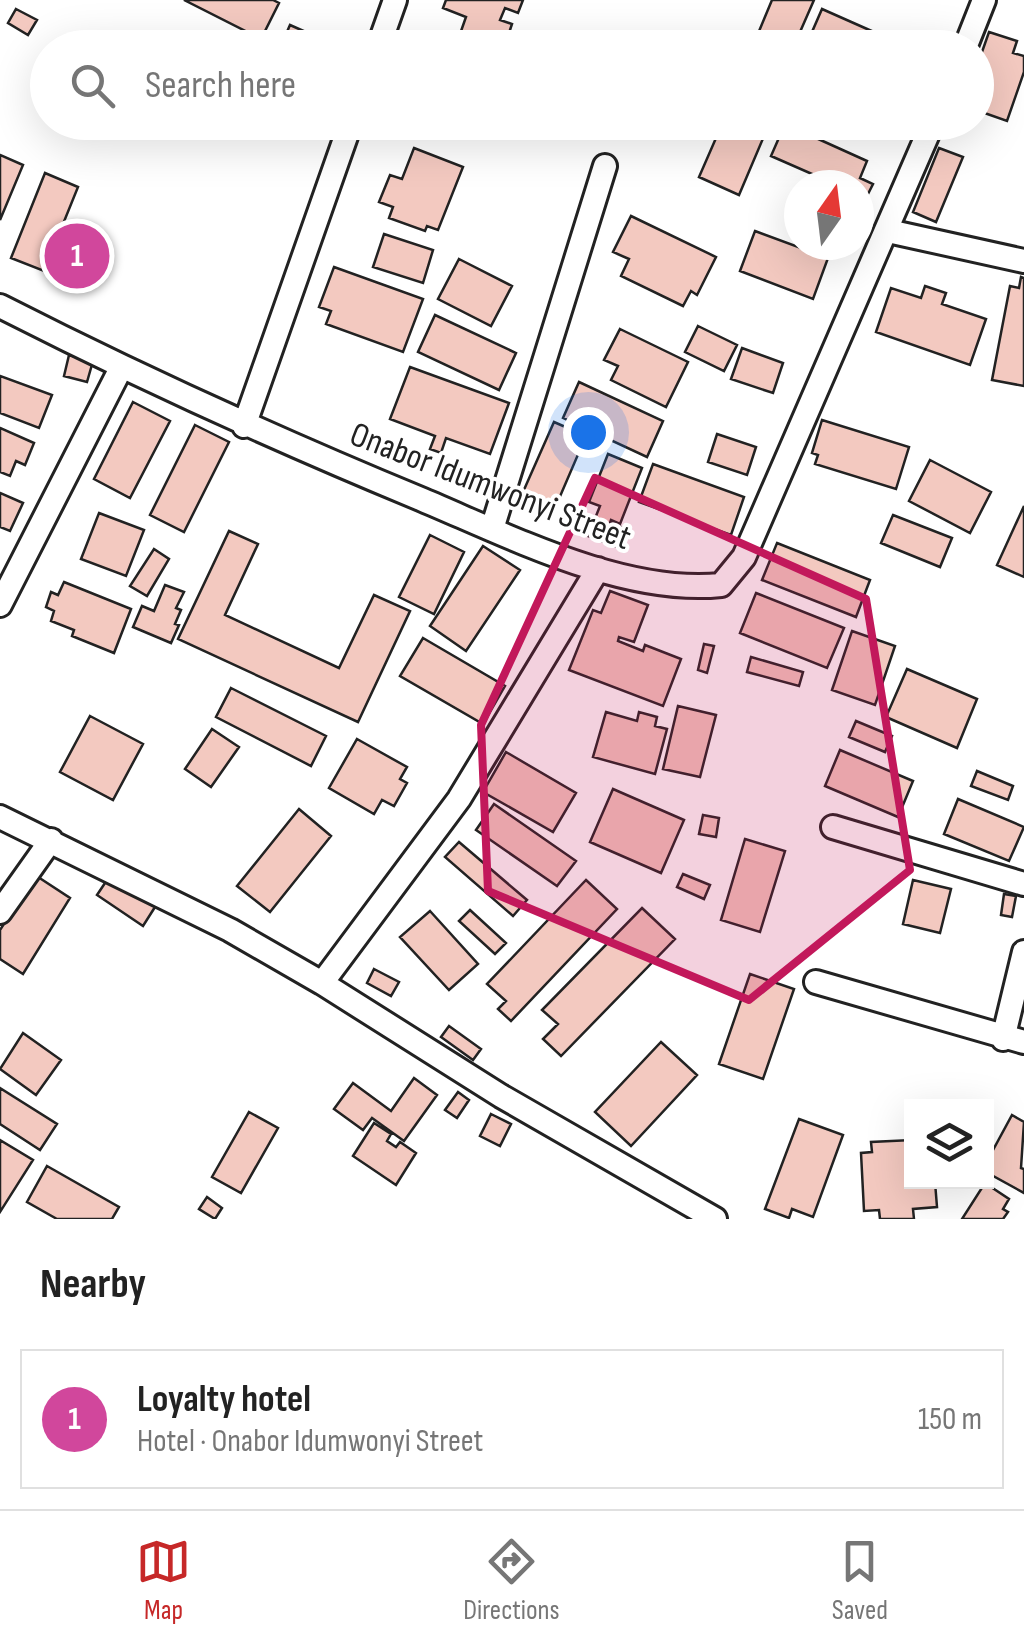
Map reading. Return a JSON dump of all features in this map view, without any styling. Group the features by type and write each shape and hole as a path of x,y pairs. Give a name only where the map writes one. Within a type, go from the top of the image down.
{"street":[{"path":"972,30 984,0"},
{"path":"382,30 388,2"},
{"path":"244,426 346,140"},
{"name":"Onabor Idumwonyi Street","path":"0,306 244,426 492,529 598,570 688,588 720,585 744,557 926,140"},
{"path":"492,529 605,166"},
{"path":"888,231 1024,260"},
{"path":"0,605 121,368"},
{"path":"322,982 459,799 598,570"},
{"path":"0,817 230,930 322,982 517,1105 715,1219"},
{"path":"834,827 1024,884"},
{"path":"0,912 50,840"},
{"path":"816,982 1014,1041 1024,952"}],"highlighted area":[{"path":"595,478 866,599 910,870 749,1000 488,891 481,725"}],"building":[{"path":"184,0 279,3 266,30 243,30"},
{"path":"446,0 523,0 518,13 505,8 500,20 512,24 510,30 461,30 466,17 443,8"},
{"path":"772,0 814,0 801,30 760,30"},
{"path":"16,9 37,20 28,35 8,23"},
{"path":"822,9 869,30 813,30"},
{"path":"994,34 1017,41 1013,53 1024,56 1024,72 1007,121 994,116"},
{"path":"715,140 762,140 739,195 699,177"},
{"path":"778,140 820,140 867,161 863,170 803,170 771,156"},
{"path":"414,148 463,167 438,230 427,226 425,231 389,218 393,207 379,202 390,175 402,179"},
{"path":"939,148 963,157 936,222 913,212"},
{"path":"0,155 23,165 0,220"},
{"path":"45,173 78,187 44,271 11,258"},
{"path":"631,216 716,257 697,295 691,291 683,306 621,276 629,259 613,252"},
{"path":"755,231 784,242 784,260 827,260 813,299 740,271"},
{"path":"384,234 433,250 423,283 373,267"},
{"path":"459,259 512,286 491,326 438,299"},
{"path":"334,267 423,299 403,352 326,324 331,311 319,307"},
{"path":"1021,277 1024,386 992,380 1010,286 1019,288"},
{"path":"925,286 946,293 942,304 986,319 970,365 876,332 891,288 921,298"},
{"path":"435,315 516,353 499,390 418,352"},
{"path":"698,326 737,345 724,371 685,352"},
{"path":"620,329 688,362 666,407 611,380 618,366 604,360"},
{"path":"742,348 783,363 773,393 731,379"},
{"path":"69,355 93,361 87,382 64,376"},
{"path":"410,367 509,403 490,454 446,438 441,453 430,449 435,436 390,419"},
{"path":"0,376 52,395 39,428 0,413"},
{"path":"579,382 663,421 647,457 563,418"},
{"path":"133,402 170,421 130,498 94,479"},
{"path":"822,420 909,447 896,489 815,464 818,455 812,453"},
{"path":"554,422 586,436 552,515 519,501"},
{"path":"195,425 229,442 184,532 150,515"},
{"path":"0,428 34,443 25,465 16,461 10,476 0,472"},
{"path":"717,434 756,447 747,475 708,462"},
{"path":"608,454 642,468 620,524 611,520 610,523 624,528 617,547 588,536 600,506 589,502"},
{"path":"930,460 991,492 970,533 909,501"},
{"path":"653,464 744,497 731,535 639,502"},
{"path":"0,493 23,503 10,531 0,527"},
{"path":"1024,506 1024,577 997,565"},
{"path":"99,513 144,530 126,576 81,559"},
{"path":"893,515 952,538 940,567 881,543"},
{"path":"229,531 258,544 225,615 339,668 374,595 410,611 358,722 178,639"},
{"path":"430,535 464,552 434,614 399,597"},
{"path":"777,543 870,580 856,617 762,580"},
{"path":"483,546 520,570 466,651 430,626"},
{"path":"154,549 169,559 147,596 130,586"},
{"path":"64,582 131,609 114,653 72,636 74,630 51,621 54,611 46,607 51,592 58,595"},
{"path":"165,585 184,592 176,608 181,610 175,624 179,625 171,643 133,627 142,606 154,611"},
{"path":"610,591 648,605 634,642 619,637 618,641 643,651 645,645 681,659 663,706 569,670 593,610 601,613"},
{"path":"756,593 844,628 827,668 740,633"},
{"path":"852,631 895,646 875,705 832,690"},
{"path":"423,638 505,686 483,724 400,676"},
{"path":"704,644 714,646 707,673 698,670"},
{"path":"751,657 803,672 799,686 747,672"},
{"path":"907,669 977,699 957,748 886,717"},
{"path":"231,688 326,736 311,766 216,717"},
{"path":"678,706 716,715 700,777 663,769"},
{"path":"606,712 637,721 639,712 657,717 655,726 667,729 655,774 593,757"},
{"path":"90,716 143,744 113,800 60,772"},
{"path":"856,721 892,736 885,752 849,737"},
{"path":"212,729 239,747 211,787 185,769"},
{"path":"357,739 407,767 400,779 407,783 394,806 382,800 374,814 329,788"},
{"path":"840,750 913,781 898,817 825,786"},
{"path":"506,752 576,793 553,832 483,792"},
{"path":"977,771 1013,786 1008,800 971,786"},
{"path":"613,789 684,820 661,873 590,842"},
{"path":"958,799 1024,827 1009,861 944,834"},
{"path":"494,804 576,861 557,886 476,830"},
{"path":"299,809 331,836 270,912 237,886"},
{"path":"703,815 719,818 716,837 699,834"},
{"path":"745,839 785,851 760,932 721,920"},
{"path":"459,842 527,900 513,916 445,857"},
{"path":"683,874 710,885 704,899 677,887"},
{"path":"35,875 70,898 23,974 0,959 0,930"},
{"path":"109,877 155,907 143,926 97,895"},
{"path":"586,880 617,909 511,1021 498,1009 506,1001 487,984"},
{"path":"913,880 951,889 940,933 903,924"},
{"path":"1004,894 1016,896 1012,917 1001,915"},
{"path":"642,908 675,939 561,1056 543,1039 558,1024 542,1010"},
{"path":"470,910 506,943 495,954 459,921"},
{"path":"430,911 478,964 449,990 400,937"},
{"path":"374,969 399,982 391,996 367,983"},
{"path":"750,974 794,989 763,1079 719,1064"},
{"path":"449,1026 481,1049 473,1060 441,1037"},
{"path":"23,1033 61,1060 36,1095 0,1069"},
{"path":"661,1042 697,1075 631,1146 595,1112"},
{"path":"414,1078 437,1095 404,1141 372,1118 363,1130 334,1109 353,1083 391,1111"},
{"path":"0,1088 57,1124 40,1150 0,1124"},
{"path":"458,1092 469,1100 457,1118 445,1110"},
{"path":"249,1112 278,1128 241,1193 212,1177"},
{"path":"491,1114 511,1124 500,1146 480,1136"},
{"path":"1012,1115 1024,1122 1024,1193 994,1176 994,1148"},
{"path":"799,1119 843,1135 813,1217 792,1209 789,1218 765,1209"},
{"path":"374,1123 391,1134 387,1141 396,1147 400,1142 416,1153 396,1185 353,1156"},
{"path":"0,1140 33,1160 0,1212"},
{"path":"904,1140 904,1189 936,1189 937,1207 913,1209 914,1219 880,1219 879,1210 864,1211 861,1153 872,1152 871,1142"},
{"path":"47,1166 119,1207 112,1219 57,1219 27,1202"},
{"path":"981,1189 994,1189 1009,1199 1003,1219 962,1219"},
{"path":"207,1197 222,1208 215,1219 199,1209"}],"place":[{"name":"Loyalty hotel","path":"77,256"}]}
